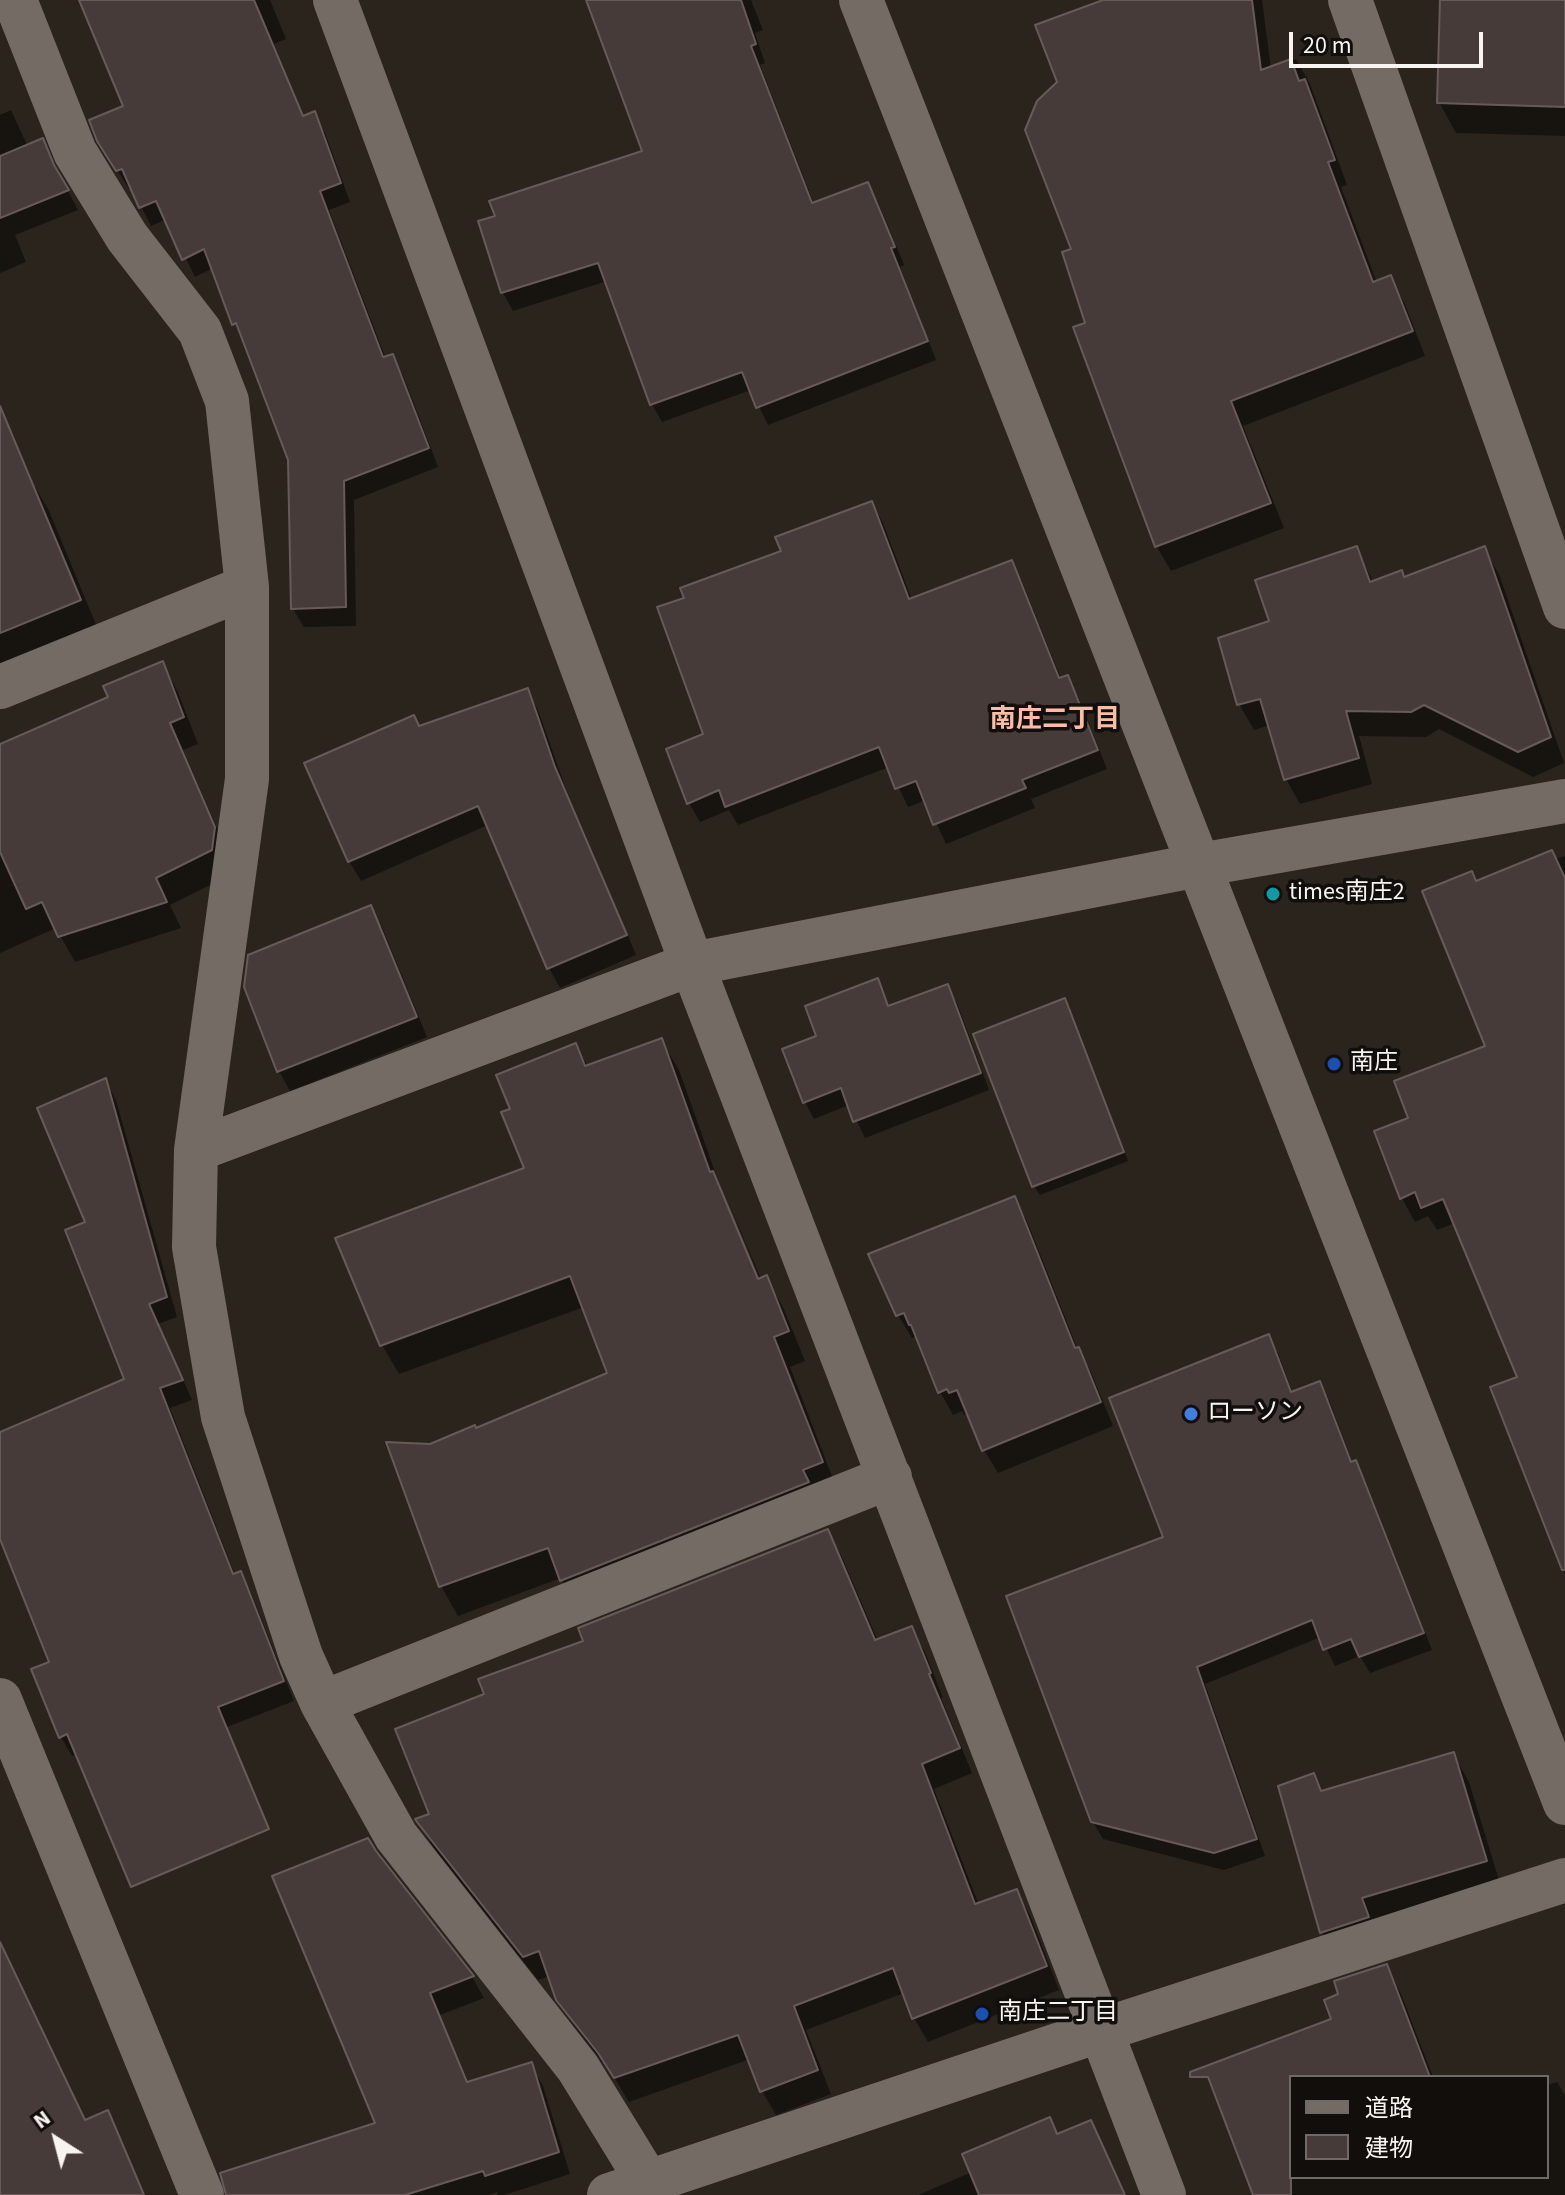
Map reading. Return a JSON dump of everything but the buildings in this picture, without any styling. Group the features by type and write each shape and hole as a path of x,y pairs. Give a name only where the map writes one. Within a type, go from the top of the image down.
{"street":[{"path":"15,0 75,152 127,237 200,331 227,401 247,587 247,779 196,1150 194,1247 223,1417 301,1656 322,1703 396,1836 578,2068 638,2191 1102,2030 1565,1880"},
{"path":"335,0 692,964 1164,2195"},
{"path":"861,0 1565,1803"},
{"path":"1350,0 1565,607"},
{"path":"0,687 247,587"},
{"path":"196,1150 692,964 1199,865 1565,801"},
{"path":"322,1703 890,1477"},
{"path":"0,1700 202,2195"}],"place":[{"name":"times南庄2","path":"1273,894"},
{"name":"南庄","path":"1334,1064"},
{"name":"ローソン","path":"1191,1414"},
{"name":"南庄二丁目","path":"982,2014"}],"district":[{"name":"南庄二丁目","path":"1055,721"}]}
